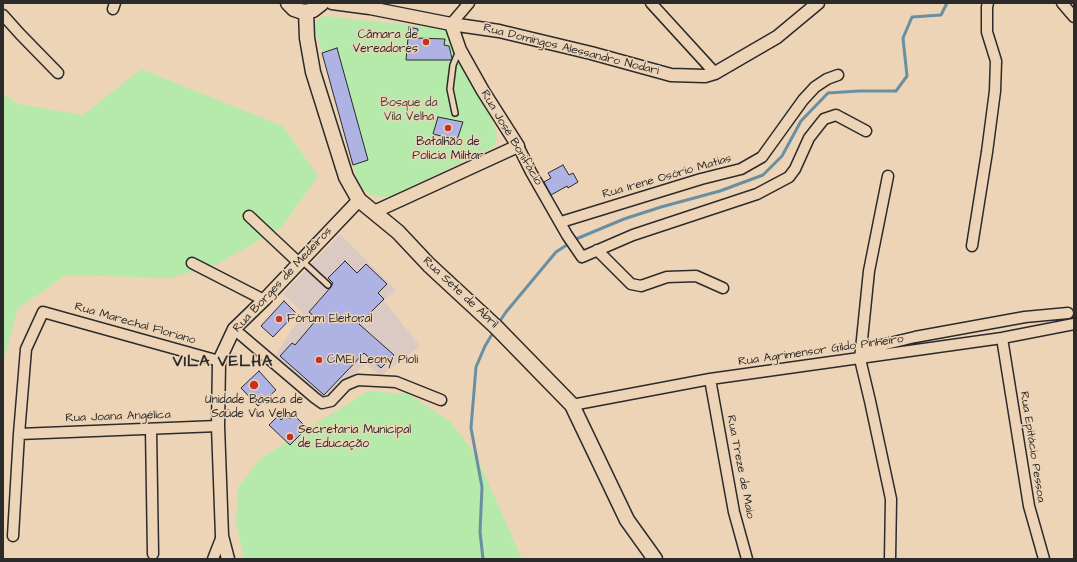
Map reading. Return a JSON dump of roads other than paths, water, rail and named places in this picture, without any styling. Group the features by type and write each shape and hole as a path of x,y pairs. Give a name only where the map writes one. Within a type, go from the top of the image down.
{"main road":[{"path":"288,3 294,9 306,12 313,10 322,3"},
{"name":"Rua Sete de Abril","path":"306,12 307,38 313,72 346,177 359,200 398,232 429,265 496,327 572,405 627,520 655,559"}],"street":[{"name":"Rua Domingos Alessandro Nodari","path":"332,3 370,8 451,24 499,31 671,75 706,76 715,73"},
{"path":"451,24 469,3"},
{"path":"651,3 715,73 777,37 818,3"},
{"path":"972,246 995,91 996,61 987,32 988,3"},
{"path":"1062,3 1074,17"},
{"path":"3,15 58,73"},
{"name":"Rua José Bonifácio","path":"451,24 460,50 483,91 518,146 567,235 582,257 597,250"},
{"name":"Rua Irene Osório Matias","path":"560,222 701,179 741,169 762,157 803,100 815,87 827,79 838,75"},
{"path":"723,288 696,276 667,277 641,286 630,284 597,250 633,235 757,194 789,177 795,169 809,138 824,119 836,115 866,131"},
{"path":"374,212 518,146"},
{"path":"888,176 869,271 860,354 891,499 890,559"},
{"name":"Rua Borges de Medeiros","path":"228,559 222,536 218,426 219,361 234,329 264,300 359,200"},
{"path":"248,216 300,262"},
{"path":"192,263 264,300"},
{"name":"Rua Marechal Floriano","path":"19,434 26,349 43,312 219,361"},
{"path":"860,354 915,337 1025,317 1071,313 1071,324"},
{"name":"Rua Agrimensor Gildo Pinheiro","path":"572,405 710,379 860,354 1002,338 1071,324"},
{"path":"234,329 322,403 331,401 346,385 358,380 396,382 441,400"},
{"name":"Rua Epitácio Pessoa","path":"1002,338 1029,506 1044,559"},
{"name":"Rua Treze de Maio","path":"710,379 734,512 747,559"},
{"name":"Rua Joana Angélica","path":"19,434 218,426"},
{"path":"151,429 153,554"},
{"path":"13,536 19,434"},
{"path":"213,559 222,536"}],"lane":[{"path":"455,113 450,89 453,65 460,50"},
{"path":"300,262 328,285"}],"waterway":[{"path":"498,324 506,312 556,252 576,239 624,219 720,191 763,175 782,156 801,121 828,93 896,91 907,76 903,38 912,17 941,15 947,3"},
{"path":"483,559 480,532 482,487 471,428 476,367 485,346 494,331"}],"place":[{"name":"Câmara de Vereadores","path":"426,42"},
{"name":"Batalhão de Polícia Militar","path":"448,128"},
{"name":"Fórum Eleitoral","path":"279,319"},
{"name":"CMEI Leony Pioli","path":"319,360"},
{"name":"Unidade Básica de Saúde Via Velha","path":"254,385"},
{"name":"Secretaria Municipal de Educação","path":"290,437"}],"district":[{"name":"VILA VELHA","path":"223,363"}],"park label":[{"name":"Bosque da Vila Velha","path":"409,110"}]}
